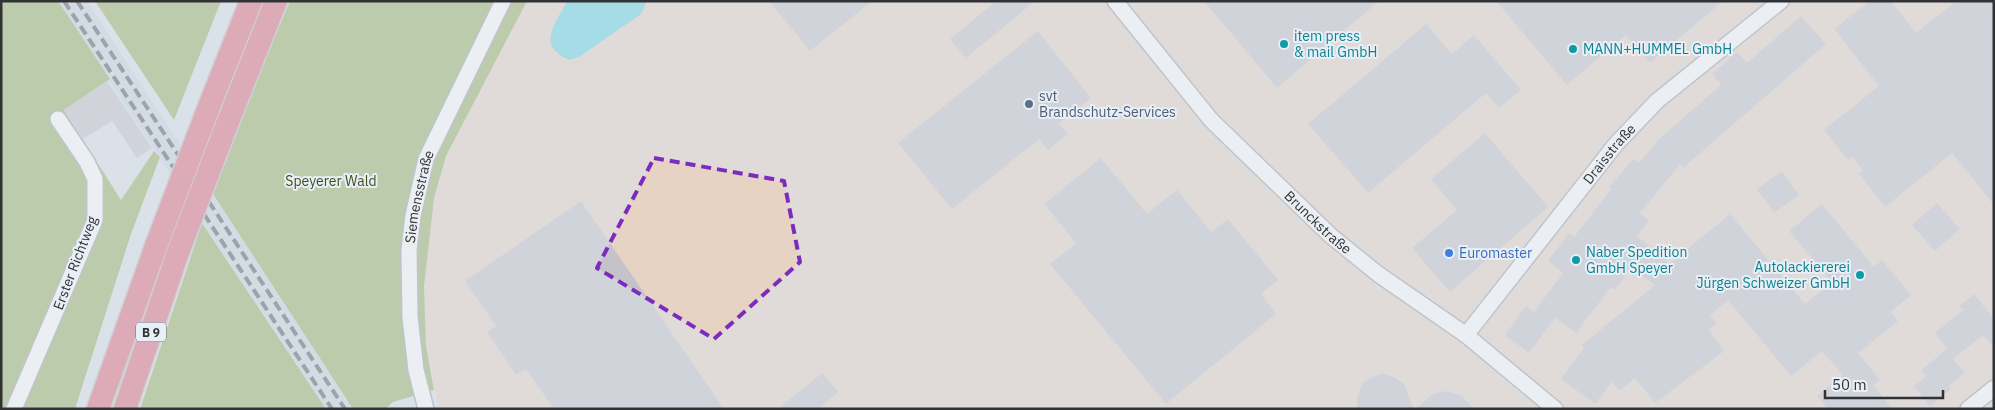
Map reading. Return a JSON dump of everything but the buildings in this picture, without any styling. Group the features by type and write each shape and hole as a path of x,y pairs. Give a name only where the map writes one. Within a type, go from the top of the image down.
{"highway":[{"name":"B 9","path":"98,409 156,246 251,1"},
{"name":"B 9","path":"124,409 177,255 276,1"}],"street":[{"name":"Siemensstraße","path":"426,409 416,370 410,316 409,250 413,216 426,159 503,1"},
{"name":"Brunckstraße","path":"1115,1 1211,120 1325,230 1378,274 1466,334 1555,409"},
{"name":"Draisstraße","path":"1466,334 1616,144 1657,101 1781,1"},
{"name":"Erster Richtweg","path":"14,409 94,220 95,179 87,162 58,119"},
{"path":"1968,409 1994,388"}],"highlighted area":[{"path":"654,158 784,181 800,262 714,339 597,268"}],"shaded area":[{"path":"56,1 87,1 353,409 326,409"},
{"path":"527,1 1994,1 1994,409 439,409 426,346 424,287 434,198 446,156"}],"green space":[{"path":"1,1 58,1 110,79 64,110 121,200 154,151 160,157 131,234 75,409 1,409"},
{"path":"95,1 221,1 174,120"},
{"name":"Speyerer Wald","path":"290,1 527,1 446,156 434,198 424,287 426,346 434,390 393,402 385,409 353,409 213,194 261,69"},
{"path":"202,223 326,409 140,409"}],"water":[{"path":"567,1 647,1 641,14 579,57 569,60 553,48 551,41 554,26"}],"railway":[{"path":"64,1 332,409"},
{"path":"77,1 345,409"}],"place":[{"name":"item press & mail GmbH","path":"1284,44"},
{"name":"MANN+HUMMEL GmbH","path":"1573,49"},
{"name":"svt Brandschutz-Services","path":"1029,104"},
{"name":"Euromaster","path":"1449,253"},
{"name":"Naber Spedition GmbH Speyer","path":"1576,260"},
{"name":"Autolackiererei Jürgen Schweizer GmbH","path":"1860,275"}]}
